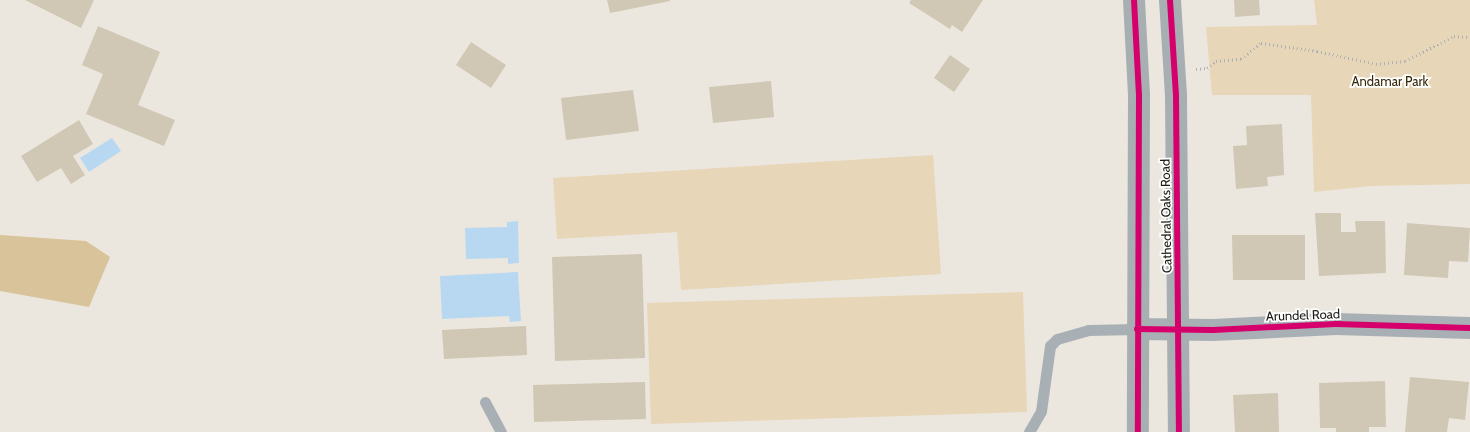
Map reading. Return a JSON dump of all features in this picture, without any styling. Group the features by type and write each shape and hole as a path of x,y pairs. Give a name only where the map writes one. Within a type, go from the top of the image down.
{"main road":[{"name":"Cathedral Oaks Road","path":"1134,0 1139,94 1137,329 1138,432"},
{"name":"Cathedral Oaks Road","path":"1170,0 1175,71 1179,432"}],"street":[{"name":"Arundel Road","path":"1137,329 1179,330 1336,324 1470,328"}],"lane":[{"path":"1029,432 1041,411 1050,346 1057,339 1088,330 1137,329"},
{"path":"485,402 500,432"}],"path":[{"path":"1175,71 1207,68 1216,61 1241,59 1261,43 1317,51 1376,64 1405,61 1454,36 1470,37"}],"green space":[{"name":"Andamar Park","path":"1314,0 1470,0 1470,184 1371,186 1314,192 1311,95 1212,95 1206,27 1317,25"},
{"path":"933,155 941,274 681,290 677,232 557,239 553,178"},
{"path":"1023,292 1027,412 651,424 647,303"}],"shaded area":[{"path":"0,235 86,241 110,257 89,307 0,291"}],"water":[{"path":"112,138 121,151 89,172 80,158"},
{"path":"518,221 519,263 508,264 508,258 466,259 465,228 507,227 507,222"},
{"path":"518,272 521,321 510,322 509,316 442,319 440,276"}],"building":[{"path":"25,0 94,0 81,28"},
{"path":"607,0 670,0 670,1 610,13"},
{"path":"911,0 983,0 962,32 952,25 950,29 909,3"},
{"path":"1234,0 1259,0 1260,15 1235,17"},
{"path":"98,26 160,52 138,105 175,120 164,146 86,114 103,74 82,65"},
{"path":"471,42 506,65 491,88 456,65"},
{"path":"950,55 970,69 954,92 934,78"},
{"path":"771,81 774,117 713,123 709,87"},
{"path":"633,90 639,131 566,140 561,98"},
{"path":"79,120 93,144 73,156 85,175 71,184 61,168 37,182 21,156"},
{"path":"1282,124 1284,175 1267,177 1268,186 1236,189 1233,146 1247,145 1246,126"},
{"path":"1315,213 1341,213 1341,232 1356,232 1355,221 1385,221 1386,273 1319,276"},
{"path":"1407,223 1470,228 1468,262 1449,261 1448,278 1404,275"},
{"path":"1232,235 1305,235 1305,280 1233,280"},
{"path":"642,254 645,358 555,361 552,257"},
{"path":"526,326 527,355 444,359 442,330"},
{"path":"1410,377 1469,382 1465,420 1449,418 1447,432 1405,432"},
{"path":"1385,381 1386,427 1369,427 1369,432 1336,432 1336,428 1320,428 1319,383"},
{"path":"645,382 646,419 534,422 533,385"},
{"path":"1278,393 1279,432 1235,432 1233,395"}],"cycle path":[{"path":"1134,0 1139,94 1138,432"},
{"path":"1170,0 1176,96 1179,432"},
{"path":"1137,329 1213,330 1336,324 1470,328"}]}
